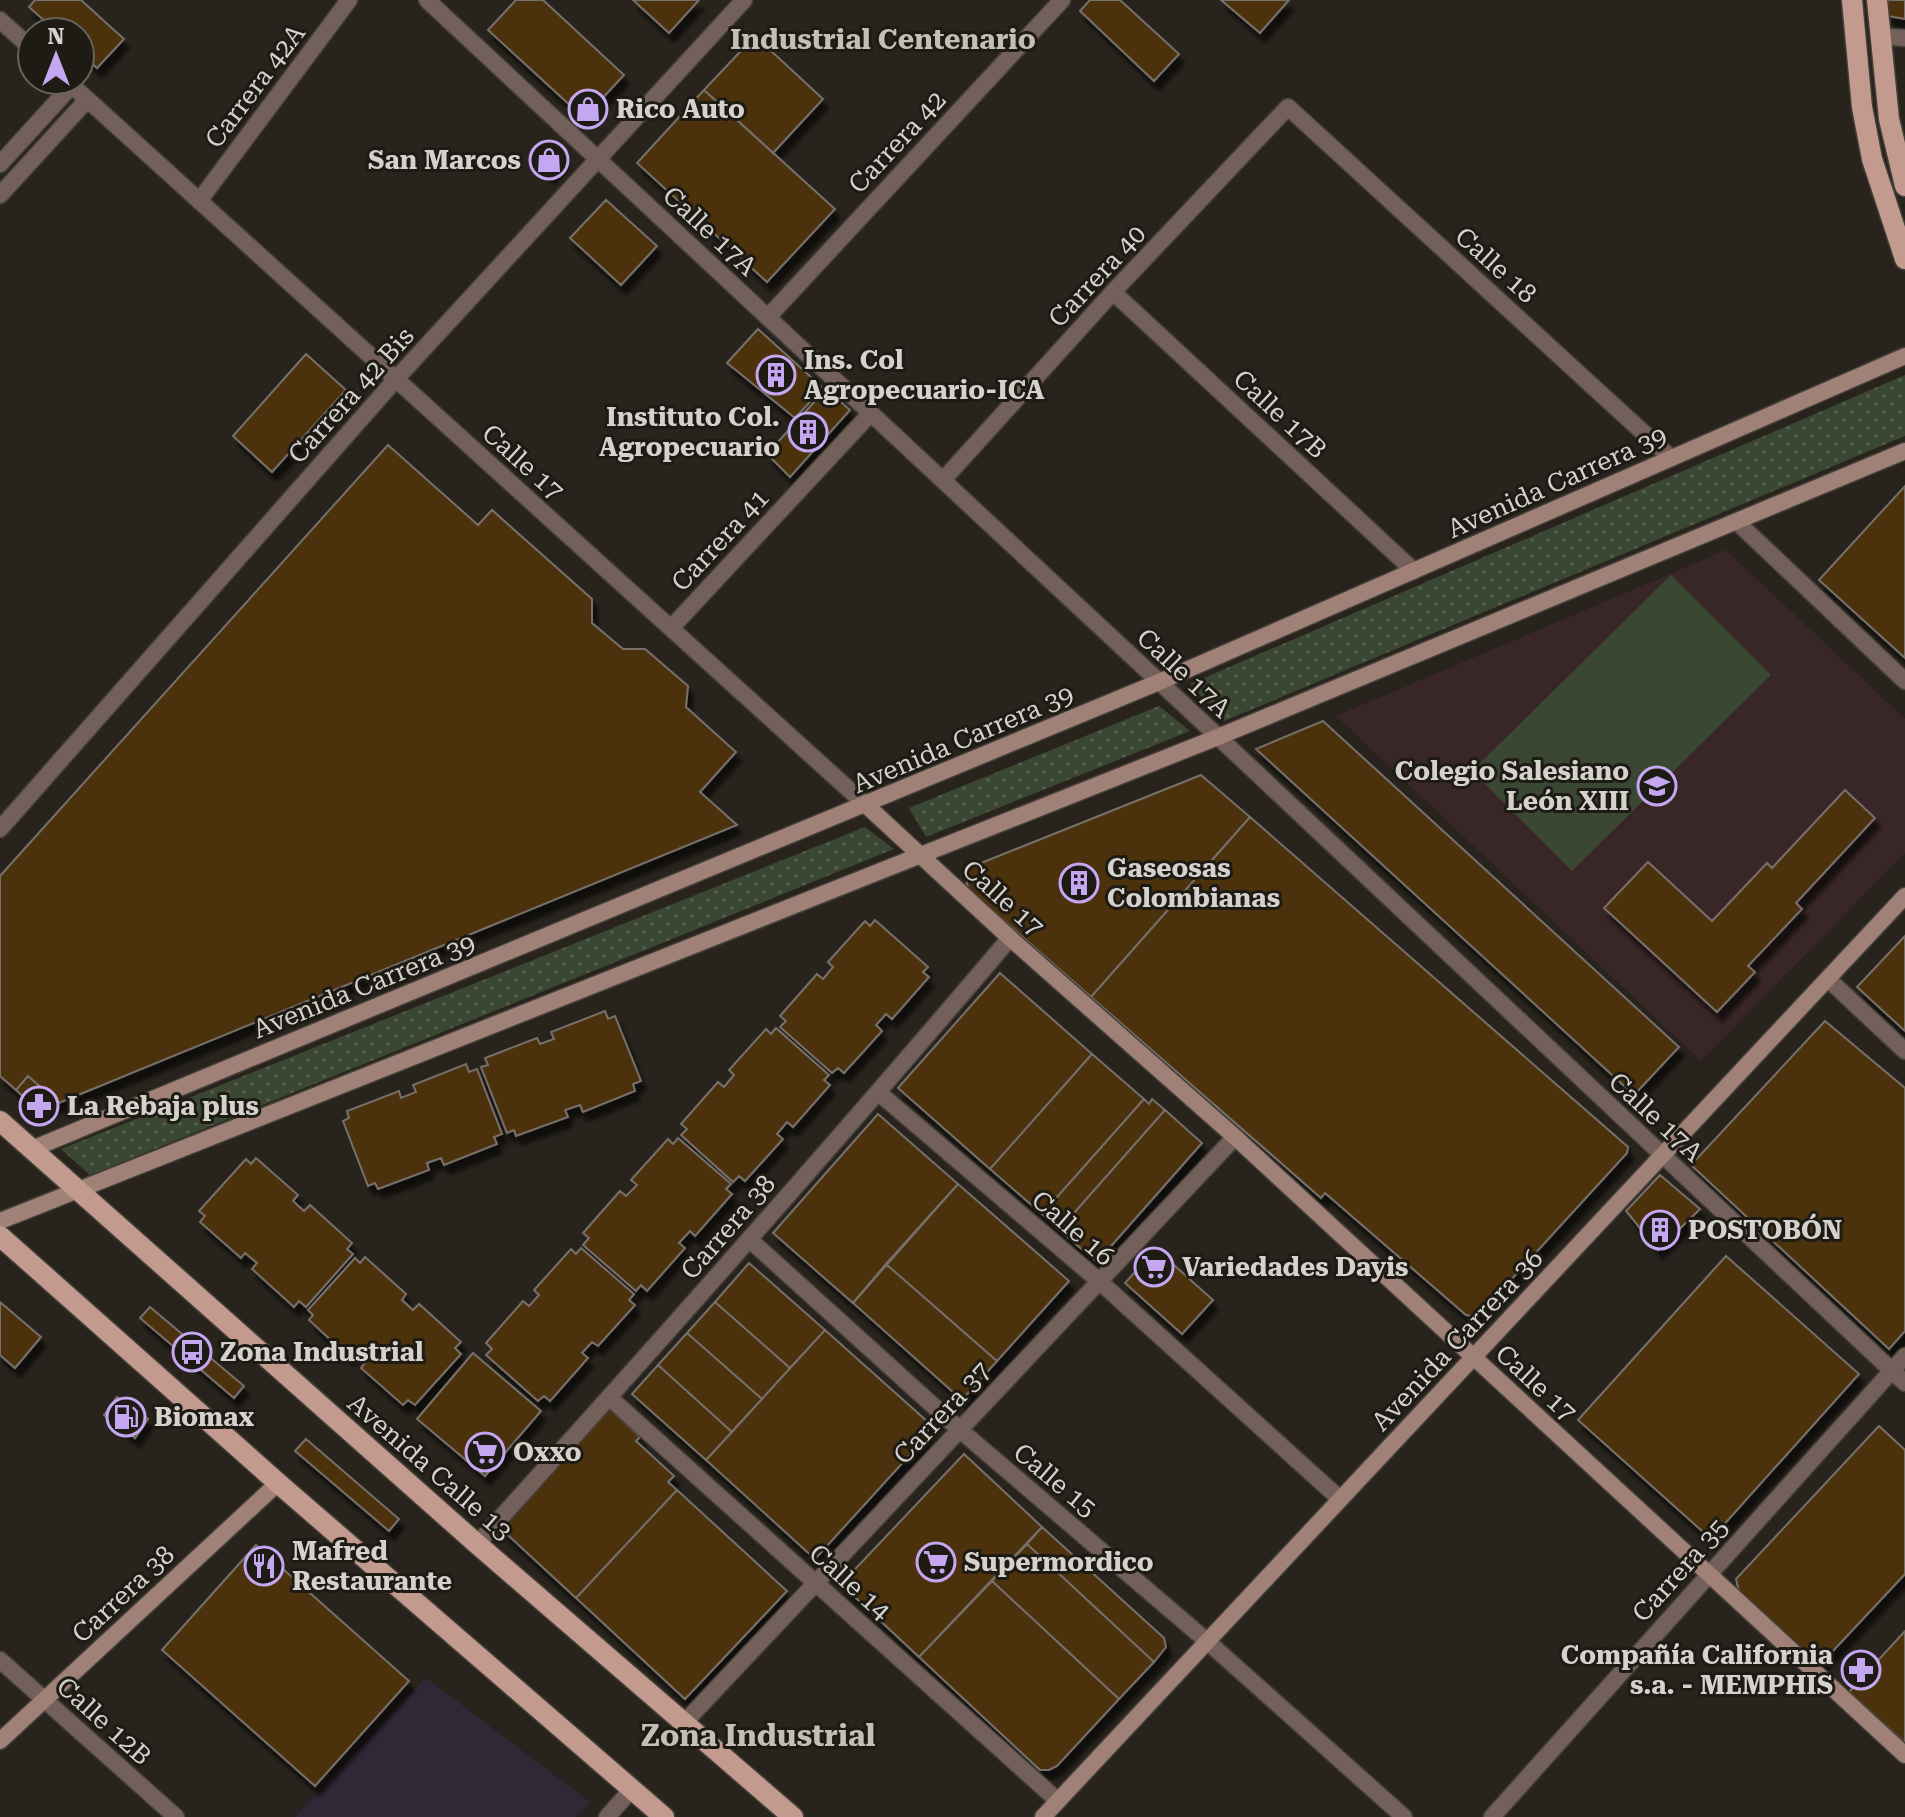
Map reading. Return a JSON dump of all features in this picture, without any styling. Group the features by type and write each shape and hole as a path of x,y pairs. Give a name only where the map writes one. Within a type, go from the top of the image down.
{"main road":[{"path":"1852,0 1860,93 1872,159 1905,259"},
{"path":"1877,0 1889,119 1905,186"},
{"name":"Avenida Calle 13","path":"0,1121 477,1544 793,1817"},
{"path":"0,1236 278,1483 664,1817"}],"street":[{"name":"Carrera 42A","path":"199,201 349,0"},
{"name":"Calle 17A","path":"427,0 1905,1383"},
{"name":"Carrera 42 Bis","path":"0,829 396,379 744,0"},
{"name":"Carrera 42","path":"768,317 1062,0"},
{"path":"0,20 16,34"},
{"path":"1879,36 1905,38"},
{"path":"0,164 58,96"},
{"name":"Calle 17","path":"83,96 1010,938 1235,1137 1905,1755"},
{"path":"0,195 87,100"},
{"name":"Carrera 40","path":"943,480 1113,292 1288,107"},
{"name":"Calle 18","path":"1288,107 1671,458"},
{"name":"Calle 17B","path":"1113,292 1414,571"},
{"name":"Avenida Carrera 39","path":"32,1149 1159,682 1905,356"},
{"name":"Carrera 41","path":"671,628 871,413"},
{"path":"0,1221 1218,737 1905,451"},
{"path":"1737,522 1905,681"},
{"name":"Avenida Carrera 36","path":"1043,1817 1905,896"},
{"name":"Carrera 38","path":"477,1544 879,1093 1010,938"},
{"path":"1828,979 1905,1051"},
{"name":"Calle 16","path":"879,1093 1099,1281 1340,1499"},
{"name":"Carrera 37","path":"684,1723 1235,1137"},
{"name":"Calle 15","path":"749,1239 960,1430 1208,1642 1404,1817"},
{"name":"Carrera 35","path":"1492,1817 1905,1356"},
{"name":"Calle 14","path":"610,1398 1058,1801"},
{"name":"Carrera 38","path":"0,1741 278,1483"},
{"name":"Calle 12B","path":"0,1660 176,1817"},
{"path":"607,1817 632,1789"}],"shaded area":[{"name":"Colegio Salesiano León XIII","path":"1726,550 1905,719 1905,853 1701,1061 1336,716"},
{"path":"426,1678 590,1802 576,1817 295,1817"}],"green space":[{"path":"1905,375 1905,436 1224,721 1190,684"},
{"path":"1671,575 1771,675 1572,871 1472,771"},
{"path":"1159,706 1190,731 926,837 909,808"},
{"path":"865,827 894,849 90,1175 61,1149"}],"building":[{"path":"35,0 81,0 124,39 97,68 96,16 39,16 29,7"},
{"path":"516,0 543,0 624,75 584,118 488,30"},
{"path":"633,0 699,0 669,33"},
{"path":"1090,0 1120,0 1179,54 1154,81 1080,11"},
{"path":"1221,0 1289,0 1260,33"},
{"path":"1888,0 1905,0 1905,19 1888,16"},
{"path":"755,36 823,99 773,153 704,90"},
{"path":"704,90 835,209 767,282 637,163"},
{"name":"San Marcos","path":"548,144 564,159 549,175 533,161"},
{"path":"606,200 657,246 621,285 570,238"},
{"name":"Ins. Col Agropecuario-ICA","path":"758,329 823,388 795,418 727,363"},
{"path":"306,354 346,390 272,472 233,436"},
{"name":"Instituto Col. Agropecuario","path":"826,389 850,410 790,477 767,454"},
{"path":"388,445 478,525 492,510 592,599 592,623 623,649 645,649 688,686 686,707 736,752 700,792 737,825 39,1111 52,1097 28,1076 16,1090 0,1076 0,876"},
{"path":"1905,486 1905,658 1819,580"},
{"path":"1323,721 1679,1047 1634,1095 1256,749"},
{"name":"Gaseosas Colombianas","path":"1201,775 1250,817 1091,997 968,889 966,877 971,867"},
{"path":"1845,790 1875,818 1796,903 1802,909 1748,966 1755,972 1717,1012 1604,908 1648,862 1712,921 1767,863 1772,868"},
{"path":"1250,817 1628,1147 1627,1153 1477,1317 1466,1315 1325,1193 1321,1198 1091,997"},
{"path":"875,920 928,967 923,972 929,977 892,1019 886,1014 876,1025 882,1031 844,1073 838,1068 832,1073 780,1027 786,1021 780,1016 817,974 823,979 833,967 828,962 865,921 870,926"},
{"path":"1905,936 1905,1031 1857,987"},
{"path":"1000,973 1092,1054 990,1169 898,1088"},
{"path":"605,1011 608,1019 615,1016 641,1081 633,1084 635,1091 583,1112 580,1105 565,1110 568,1117 516,1136 514,1130 507,1133 481,1067 488,1065 485,1058 537,1038 540,1044 554,1039 551,1032"},
{"path":"1825,1021 1905,1088 1905,1331 1889,1349 1691,1165"},
{"path":"776,1028 829,1075 824,1080 830,1085 793,1127 787,1122 777,1134 783,1139 745,1181 739,1176 733,1182 681,1135 687,1129 681,1124 718,1082 724,1087 734,1075 729,1070 766,1029 771,1034"},
{"path":"1092,1054 1144,1099 1042,1214 990,1169"},
{"path":"466,1064 469,1072 477,1069 502,1134 494,1137 497,1144 444,1165 441,1158 427,1163 429,1170 378,1189 375,1183 368,1186 343,1121 349,1118 347,1111 399,1091 401,1098 416,1092 413,1085"},
{"path":"28,1076 52,1097 39,1111 16,1090"},
{"path":"1144,1099 1149,1104 1152,1099 1165,1110 1059,1230 1042,1214"},
{"path":"1165,1110 1202,1143 1097,1262 1059,1230"},
{"path":"878,1114 958,1184 853,1303 773,1233"},
{"path":"678,1138 731,1184 726,1189 732,1194 695,1236 690,1231 679,1243 685,1248 647,1291 641,1285 636,1291 583,1245 589,1238 583,1233 620,1191 626,1196 637,1185 631,1180 668,1139 673,1144"},
{"path":"256,1158 298,1195 293,1201 304,1211 310,1205 352,1243 347,1249 353,1254 306,1307 299,1301 294,1307 252,1269 257,1263 245,1253 241,1258 200,1222 205,1216 199,1211 246,1159 251,1164"},
{"name":"POSTOBÓN","path":"1660,1175 1700,1209 1658,1250 1626,1211"},
{"path":"958,1184 1069,1281 997,1361 886,1264"},
{"path":"581,1248 634,1294 629,1300 635,1305 598,1346 592,1342 582,1353 588,1358 550,1401 544,1396 538,1401 486,1355 492,1349 486,1343 523,1301 529,1306 539,1295 534,1290 571,1249 576,1254"},
{"path":"1156,1249 1213,1300 1182,1334 1125,1283"},
{"path":"1726,1256 1859,1374 1711,1539 1578,1420"},
{"path":"365,1257 406,1294 402,1300 413,1310 419,1304 461,1342 455,1348 461,1354 415,1405 408,1400 403,1405 361,1368 366,1362 354,1352 349,1357 309,1320 313,1315 308,1310 355,1258 360,1263"},
{"path":"749,1263 825,1330 790,1368 715,1302"},
{"path":"886,1264 997,1361 962,1400 853,1303"},
{"path":"0,1302 41,1337 15,1368 0,1355"},
{"path":"715,1302 790,1368 762,1399 687,1333"},
{"name":"Zona Industrial","path":"150,1307 244,1386 234,1398 140,1318"},
{"path":"825,1330 929,1423 927,1436 815,1559 706,1460"},
{"path":"687,1333 762,1399 732,1432 658,1365"},
{"path":"473,1353 541,1411 485,1476 417,1419"},
{"path":"658,1365 732,1432 706,1460 632,1394"},
{"name":"Biomax","path":"117,1397 148,1419 135,1438 104,1415"},
{"path":"609,1408 640,1437 636,1441 674,1476 668,1482 677,1490 576,1598 498,1526"},
{"path":"1879,1426 1905,1450 1905,1574 1817,1668 1740,1596 1736,1579"},
{"name":"Zona Industrial","path":"306,1439 399,1519 389,1531 295,1451"},
{"name":"Supermordico","path":"964,1454 1042,1527 919,1657 841,1584"},
{"path":"677,1490 787,1591 685,1699 576,1598"},
{"path":"1042,1527 1164,1638 1166,1647 1154,1662 1027,1544"},
{"path":"1027,1544 1154,1662 1119,1699 992,1581"},
{"path":"256,1545 409,1681 315,1786 162,1650"},
{"path":"992,1581 1119,1699 1057,1766 1049,1770 1040,1770 919,1657"},
{"path":"1905,1631 1905,1743 1849,1692"}],"place":[{"name":"Rico Auto","path":"588,109"},
{"name":"San Marcos","path":"549,160"},
{"name":"Ins. Col Agropecuario-ICA","path":"776,375"},
{"name":"Instituto Col. Agropecuario","path":"808,432"},
{"name":"Colegio Salesiano León XIII","path":"1657,786"},
{"name":"Gaseosas Colombianas","path":"1079,883"},
{"name":"La Rebaja plus","path":"39,1106"},
{"name":"POSTOBÓN","path":"1660,1230"},
{"name":"Variedades Dayis","path":"1154,1267"},
{"name":"Zona Industrial","path":"192,1352"},
{"name":"Biomax","path":"126,1417"},
{"name":"Oxxo","path":"485,1452"},
{"name":"Supermordico","path":"936,1562"},
{"name":"Mafred Restaurante","path":"264,1566"},
{"name":"Compañía California s.a. - MEMPHIS","path":"1861,1670"}],"district":[{"name":"Industrial Centenario","path":"883,39"},
{"name":"Zona Industrial","path":"758,1736"}]}
